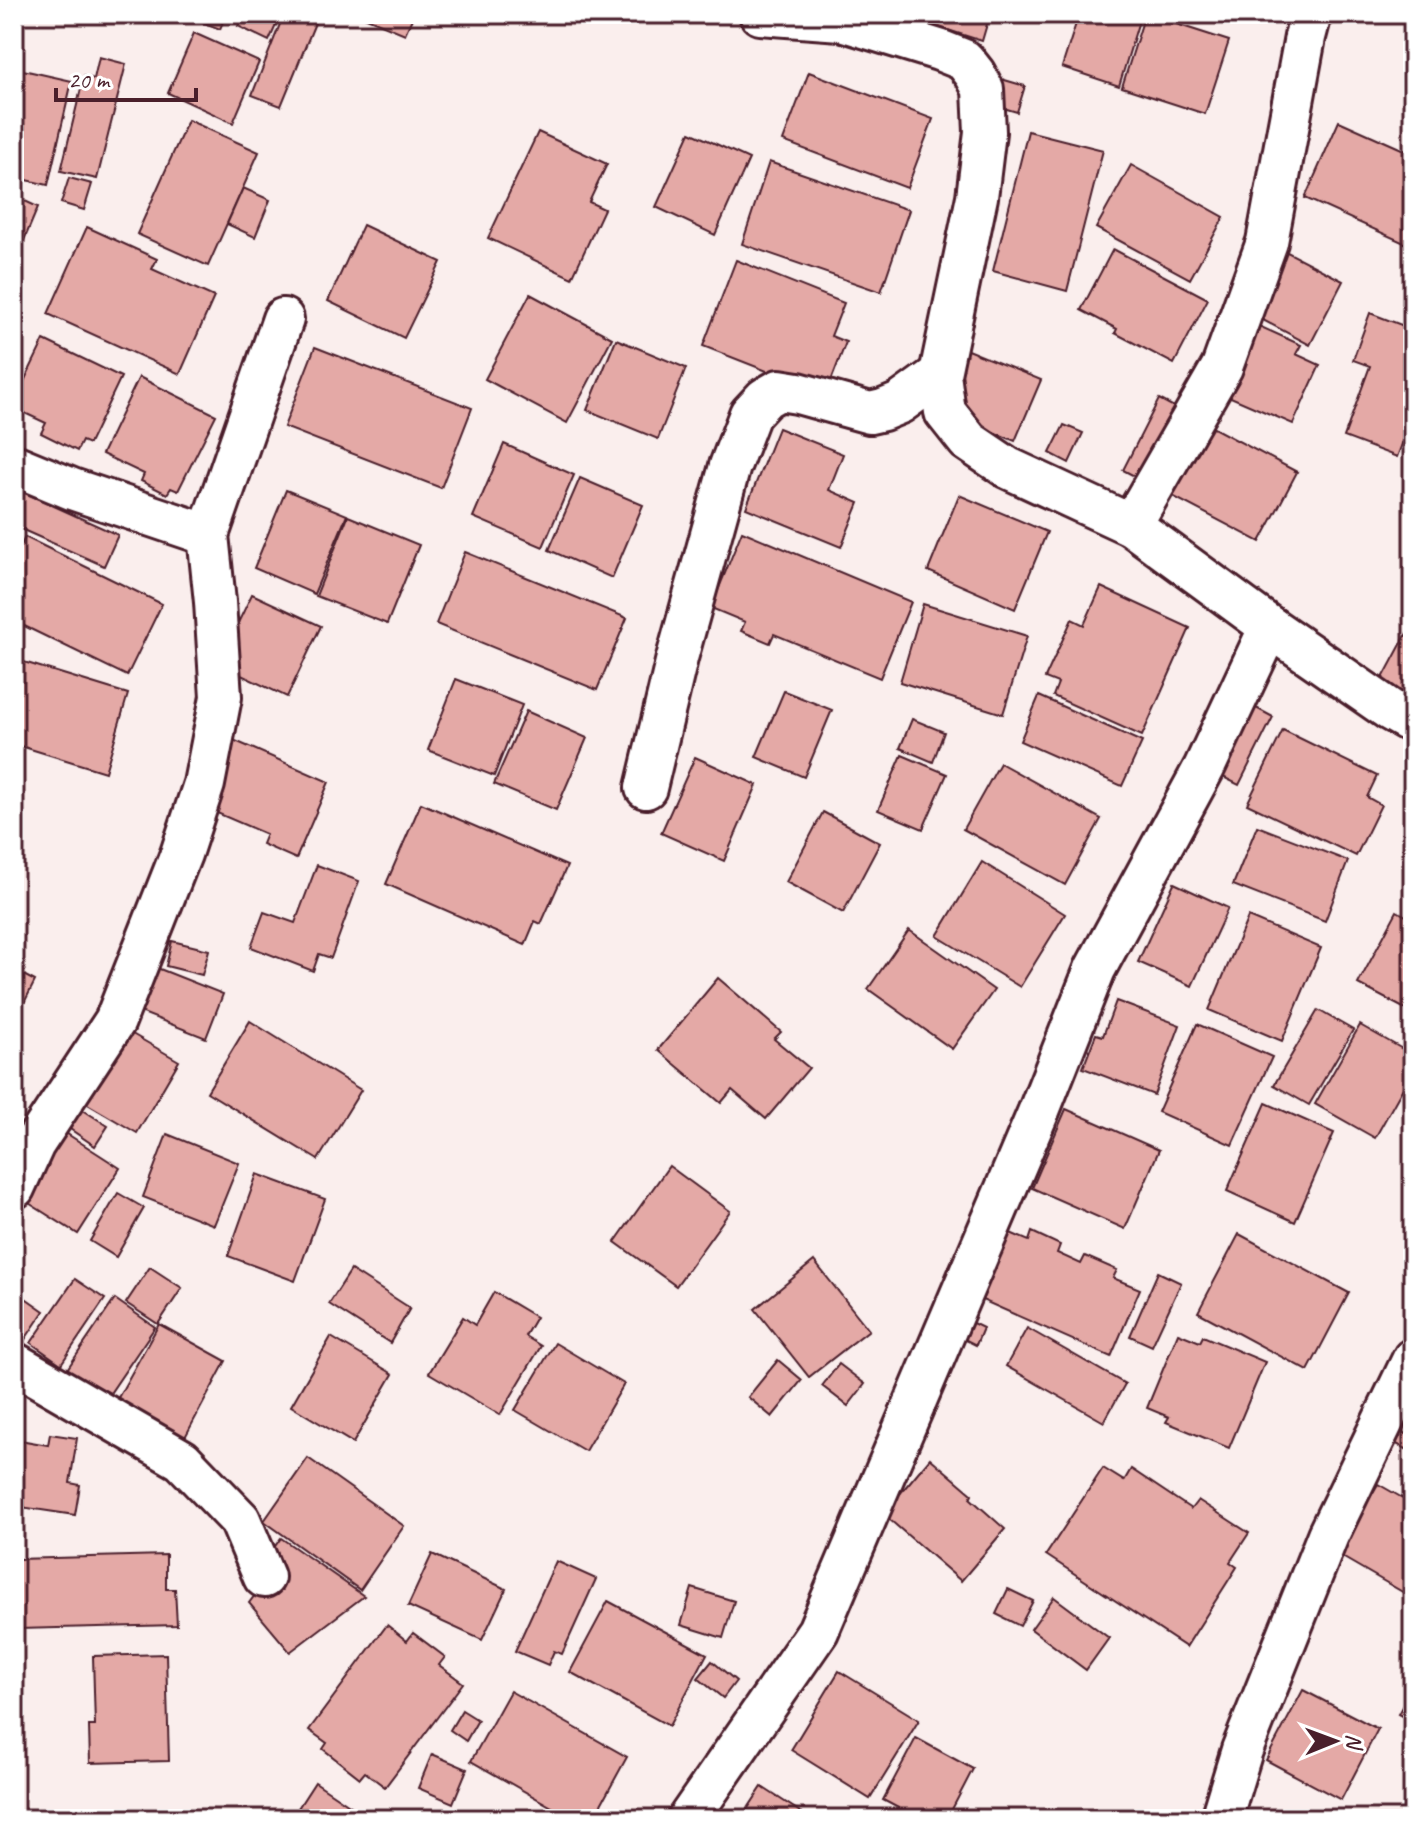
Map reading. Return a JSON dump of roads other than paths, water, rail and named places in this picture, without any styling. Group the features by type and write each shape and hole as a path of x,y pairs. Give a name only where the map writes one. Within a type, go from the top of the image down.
{"street":[{"path":"760,14 842,17 964,60 983,89 985,132 977,197 940,374 945,412 968,441 1008,468 1131,525 1270,627 1413,723"},
{"path":"1131,525 1222,367 1267,242 1311,14"},
{"path":"14,1188 34,1144 115,1021 181,854 204,784 221,697 208,535 283,319"},
{"path":"646,788 677,658 730,466 750,414 765,398 779,390 870,413 900,403 940,374"},
{"path":"14,465 72,489 208,535"},
{"path":"688,1819 818,1631 1038,1113 1095,969 1204,768 1270,627"},
{"path":"1221,1819 1242,1750 1328,1535 1413,1359"},
{"path":"14,1363 182,1460 240,1520 264,1577"}]}
